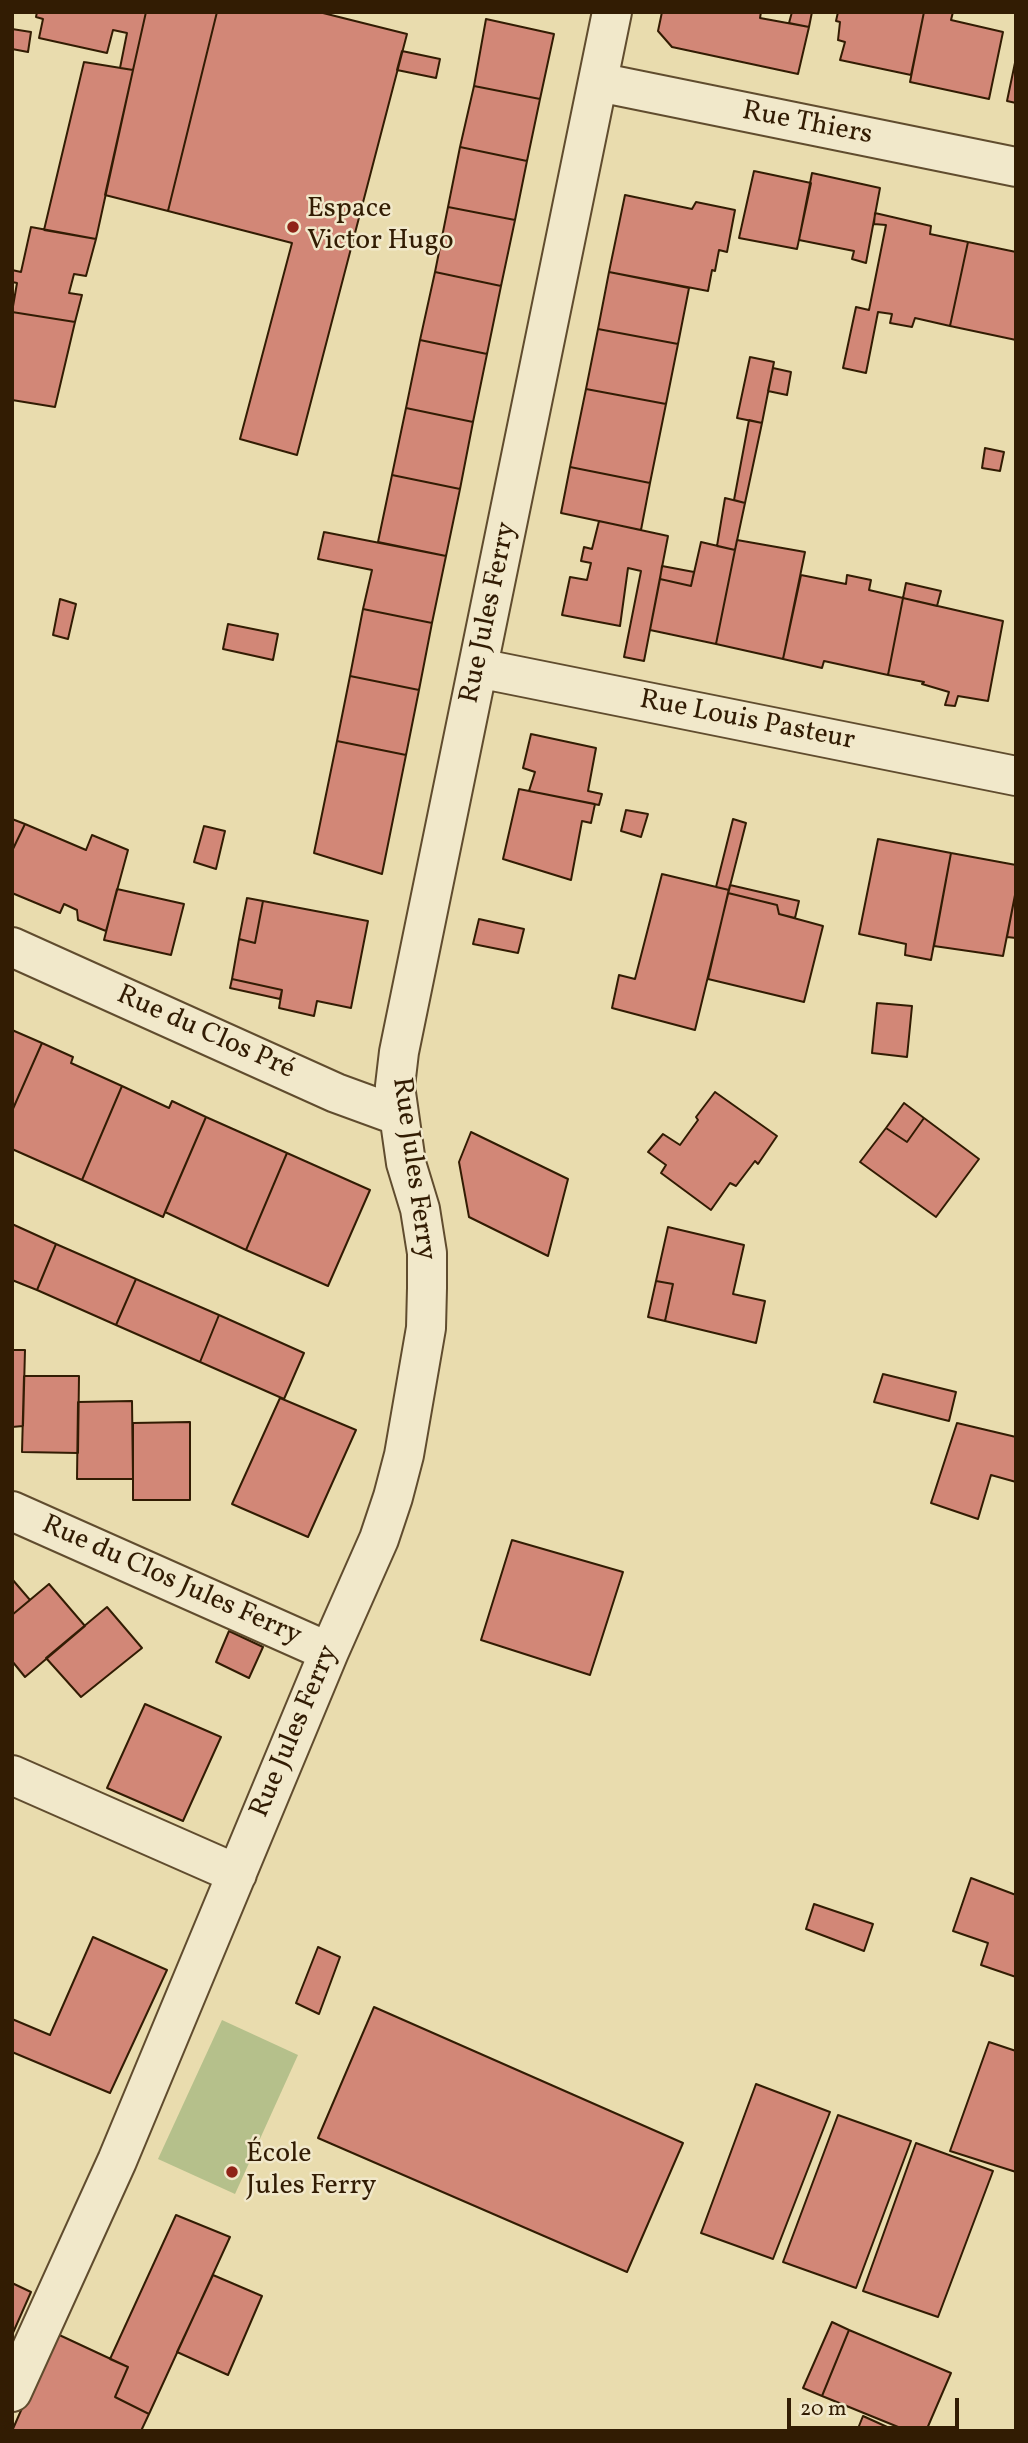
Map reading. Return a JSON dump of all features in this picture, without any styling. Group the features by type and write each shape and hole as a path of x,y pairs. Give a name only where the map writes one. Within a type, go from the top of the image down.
{"street":[{"name":"Rue Jules Ferry","path":"12,2392 117,2161 329,1652 379,1539 404,1455 426,1328 427,1253 420,1209 406,1163 399,1116 395,1086 399,1052 612,12"},
{"name":"Rue Thiers","path":"598,82 1016,167"},
{"name":"Rue Louis Pasteur","path":"478,668 1016,776"},
{"name":"Rue du Clos Pré","path":"12,947 336,1093 399,1116"},
{"name":"Rue du Clos Jules Ferry","path":"12,1511 329,1652"},
{"path":"12,1775 237,1874"}],"green space":[{"path":"222,2020 298,2055 235,2194 158,2159"}],"building":[{"path":"37,12 146,12 133,70 120,68 127,33 113,30 107,53 39,38 43,19 36,17"},
{"path":"146,12 217,12 168,211 105,195"},
{"name":"Espace Victor Hugo","path":"217,12 319,12 407,34 297,455 240,439 292,243 168,211"},
{"path":"662,12 761,12 760,18 809,27 798,74 672,47 658,31"},
{"path":"792,12 812,12 809,27 789,23"},
{"path":"838,12 924,12 911,75 840,60 845,42 838,40"},
{"path":"924,12 953,12 951,20 1003,32 989,99 910,82"},
{"path":"486,19 554,34 540,99 474,86"},
{"path":"12,29 31,32 28,52 12,49"},
{"path":"402,51 440,59 436,78 397,70"},
{"path":"1016,58 1016,103 1007,101"},
{"path":"84,62 133,70 96,239 44,230"},
{"path":"474,86 540,99 527,161 460,147"},
{"path":"460,147 527,161 515,220 448,207"},
{"path":"754,171 811,183 797,249 739,238"},
{"path":"812,173 880,188 866,263 852,259 854,251 799,240"},
{"path":"625,195 692,209 696,202 735,210 727,252 719,250 708,291 609,272"},
{"path":"448,207 515,220 501,286 435,272"},
{"path":"875,213 931,226 930,234 968,242 950,326 915,318 912,327 890,323 892,314 878,312 866,373 843,368 856,307 869,310 886,225 874,224"},
{"path":"31,227 96,239 86,276 74,274 69,293 82,295 75,322 12,312 17,283 12,282 12,270 21,272"},
{"path":"968,242 1016,252 1016,340 950,326"},
{"path":"435,272 501,286 487,354 420,340"},
{"path":"609,272 689,288 678,344 598,329"},
{"path":"12,312 75,322 55,407 12,400"},
{"path":"598,329 678,344 666,404 586,389"},
{"path":"420,340 487,354 473,422 406,408"},
{"path":"750,357 774,362 762,423 737,418"},
{"path":"773,368 791,372 787,395 768,391"},
{"path":"586,389 666,404 650,483 570,467"},
{"path":"406,408 473,422 460,489 392,475"},
{"path":"749,420 762,423 745,503 734,500"},
{"path":"985,448 1004,452 1000,471 982,468"},
{"path":"570,467 650,483 641,530 561,513"},
{"path":"392,475 460,489 446,556 378,542"},
{"path":"725,498 745,503 735,550 717,546"},
{"path":"599,521 668,536 644,661 624,657 641,571 628,568 620,626 562,615 570,577 587,580 591,563 581,561 584,547 592,549"},
{"path":"324,532 446,556 432,623 363,609 372,570 318,559"},
{"path":"737,540 805,552 783,659 716,644"},
{"path":"701,542 735,550 716,644 650,630 660,579 691,586"},
{"path":"662,566 694,572 691,586 660,579"},
{"path":"801,575 846,584 847,575 871,580 869,590 903,598 888,675 824,661 822,668 783,659"},
{"path":"906,583 941,591 937,606 903,598"},
{"path":"903,598 1003,621 988,701 958,696 955,706 945,705 949,692 922,684 924,682 888,675"},
{"path":"60,599 76,604 68,639 53,635"},
{"path":"363,609 432,623 419,690 350,676"},
{"path":"228,624 278,634 273,660 223,649"},
{"path":"350,676 419,690 406,755 337,741"},
{"path":"531,734 596,748 588,791 602,794 599,805 529,791 535,772 523,768"},
{"path":"337,741 406,755 382,874 314,853"},
{"path":"519,789 595,804 591,823 582,821 571,880 503,859"},
{"path":"626,810 648,814 641,837 621,831"},
{"path":"12,819 25,824 12,851"},
{"path":"733,819 746,823 729,890 716,887"},
{"path":"25,824 86,850 92,835 128,850 106,931 78,920 77,910 64,904 60,913 12,893 12,851"},
{"path":"204,826 225,831 216,869 194,862"},
{"path":"878,839 951,853 931,960 905,955 906,944 859,934"},
{"path":"951,853 1016,865 1016,890 1003,956 934,946"},
{"path":"662,874 729,890 695,1030 612,1008 619,975 635,979"},
{"path":"730,885 799,901 795,918 779,914 777,905 728,893"},
{"path":"117,889 184,904 171,955 104,940"},
{"path":"1016,890 1016,938 1007,937"},
{"path":"728,893 777,905 779,914 823,926 804,1002 708,979"},
{"path":"247,898 263,901 255,943 239,939"},
{"path":"263,901 368,921 351,1008 317,1001 314,1016 279,1008 282,990 232,979 239,939 255,943"},
{"path":"479,919 524,929 518,953 473,944"},
{"path":"232,979 282,990 280,999 230,988"},
{"path":"877,1003 912,1006 907,1057 872,1053"},
{"path":"12,1030 42,1043 12,1111"},
{"path":"42,1043 73,1057 71,1063 122,1086 82,1180 12,1149 12,1111"},
{"path":"122,1086 169,1108 172,1101 206,1117 163,1217 82,1180"},
{"path":"715,1092 777,1136 758,1164 755,1161 736,1186 730,1183 711,1210 661,1173 666,1165 648,1152 663,1134 680,1145"},
{"path":"904,1103 924,1118 907,1142 886,1128"},
{"path":"206,1117 287,1153 246,1250 165,1212"},
{"path":"924,1118 979,1159 936,1217 860,1162 886,1128 907,1142"},
{"path":"471,1132 568,1179 548,1256 469,1217 459,1162"},
{"path":"287,1153 370,1190 328,1286 246,1250"},
{"path":"12,1224 56,1244 37,1290 12,1280"},
{"path":"668,1227 744,1245 733,1294 765,1301 756,1343 665,1321 673,1284 656,1281"},
{"path":"56,1244 136,1279 116,1325 37,1290"},
{"path":"136,1279 219,1315 200,1362 116,1325"},
{"path":"656,1281 673,1284 665,1321 648,1317"},
{"path":"219,1315 304,1353 284,1399 200,1362"},
{"path":"12,1350 25,1350 23,1426 12,1427"},
{"path":"883,1374 956,1392 949,1421 874,1402"},
{"path":"24,1376 79,1376 78,1453 22,1452"},
{"path":"280,1398 356,1430 308,1537 232,1504"},
{"path":"132,1401 133,1479 77,1479 78,1402"},
{"path":"190,1422 190,1500 133,1500 133,1423"},
{"path":"957,1423 1016,1437 1016,1482 991,1475 978,1519 931,1503"},
{"path":"512,1540 623,1572 590,1675 481,1640"},
{"path":"12,1579 30,1600 12,1615"},
{"path":"49,1584 85,1626 25,1677 12,1661 12,1615"},
{"path":"107,1607 142,1648 81,1697 46,1658"},
{"path":"229,1631 263,1647 249,1678 216,1662"},
{"path":"145,1704 221,1737 183,1821 107,1788"},
{"path":"971,1878 1016,1895 1016,1977 981,1965 988,1943 953,1931"},
{"path":"814,1904 873,1924 864,1951 806,1929"},
{"path":"93,1937 167,1970 110,2093 12,2052 12,2019 50,2035"},
{"path":"318,1947 340,1957 319,2014 296,2003"},
{"path":"374,2007 683,2143 627,2272 318,2138"},
{"path":"989,2042 1016,2051 1016,2172 950,2151"},
{"path":"756,2084 830,2112 773,2259 701,2233"},
{"path":"838,2115 911,2141 856,2288 783,2262"},
{"path":"916,2143 993,2171 938,2317 863,2291"},
{"path":"176,2215 230,2237 149,2414 115,2397 128,2367 110,2359"},
{"path":"213,2275 262,2296 228,2375 177,2352"},
{"path":"12,2283 31,2292 12,2335"},
{"path":"832,2322 849,2330 822,2396 803,2388"},
{"path":"849,2330 951,2373 926,2431 908,2431 822,2396"},
{"path":"55,2333 128,2367 115,2397 149,2414 141,2431 12,2431"},
{"path":"863,2416 896,2431 857,2431"}],"place":[{"name":"Espace Victor Hugo","path":"293,227"},
{"name":"École Jules Ferry","path":"232,2172"}]}
